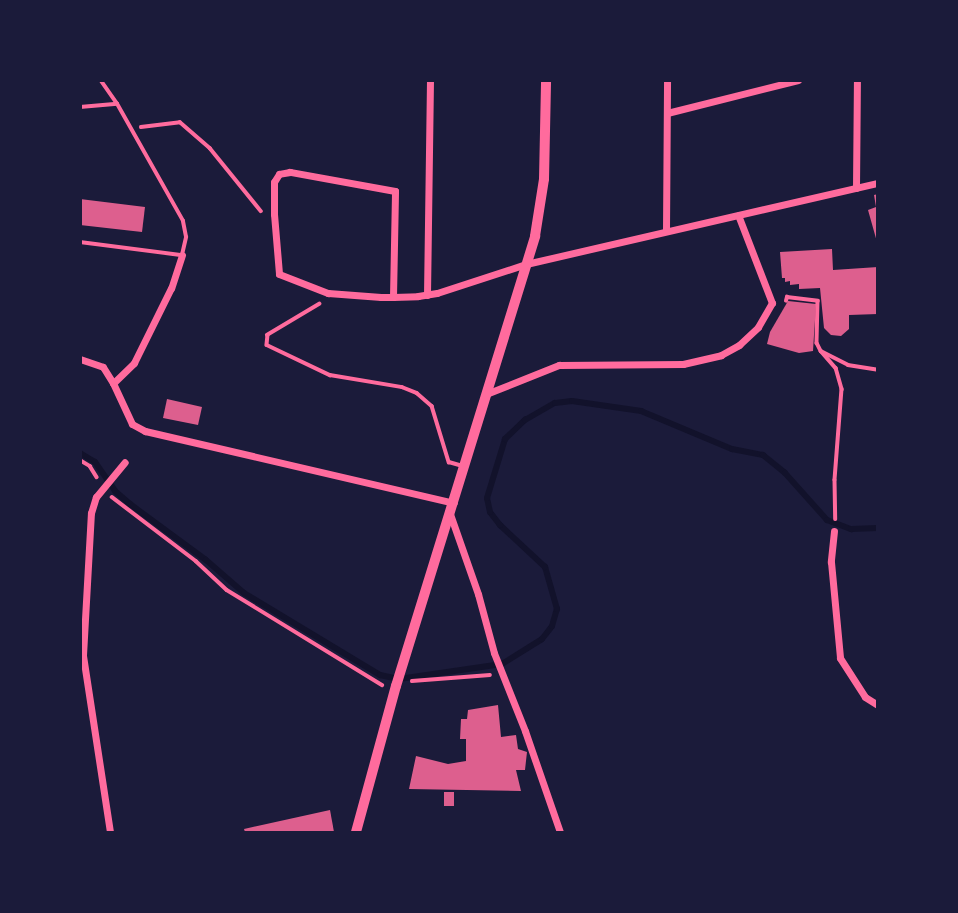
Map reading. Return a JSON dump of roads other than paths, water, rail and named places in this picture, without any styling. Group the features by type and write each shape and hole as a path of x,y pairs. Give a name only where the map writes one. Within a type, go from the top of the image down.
{"street":[{"path":"427,295 430,80"},
{"path":"356,832 388,711 538,222 544,179 546,80"},
{"path":"666,232 667,80"},
{"path":"667,113 798,80"},
{"path":"856,188 857,80"},
{"path":"393,297 395,191 283,173 274,182 274,230 281,276 339,295 393,297 427,295 526,264 877,183"},
{"path":"486,394 559,365 683,364 721,355 739,345 758,327 772,303 738,215"},
{"path":"113,383 134,363 171,288 182,255"},
{"path":"80,359 99,363 113,383 128,419 145,430 454,503"},
{"path":"110,832 82,655 89,527 93,504 125,462"},
{"path":"450,514 478,594 497,661 560,832"},
{"path":"834,531 831,562 840,658 865,697 877,705"}],"lane":[{"path":"80,242 182,255 186,237 183,220 117,104 100,80"},
{"path":"80,107 117,104"},
{"path":"320,304 268,335 267,345 330,375 402,387 417,393 432,406 449,462 465,466"}],"waterway":[{"path":"80,453 95,462 115,491 130,504 206,560 244,593 380,675 399,679 502,664 542,639 552,626 557,609 545,567 500,525 490,512 487,498 505,439 525,420 555,403 572,401 641,411 732,449 763,455 785,473 827,520 851,529 878,528"}]}
